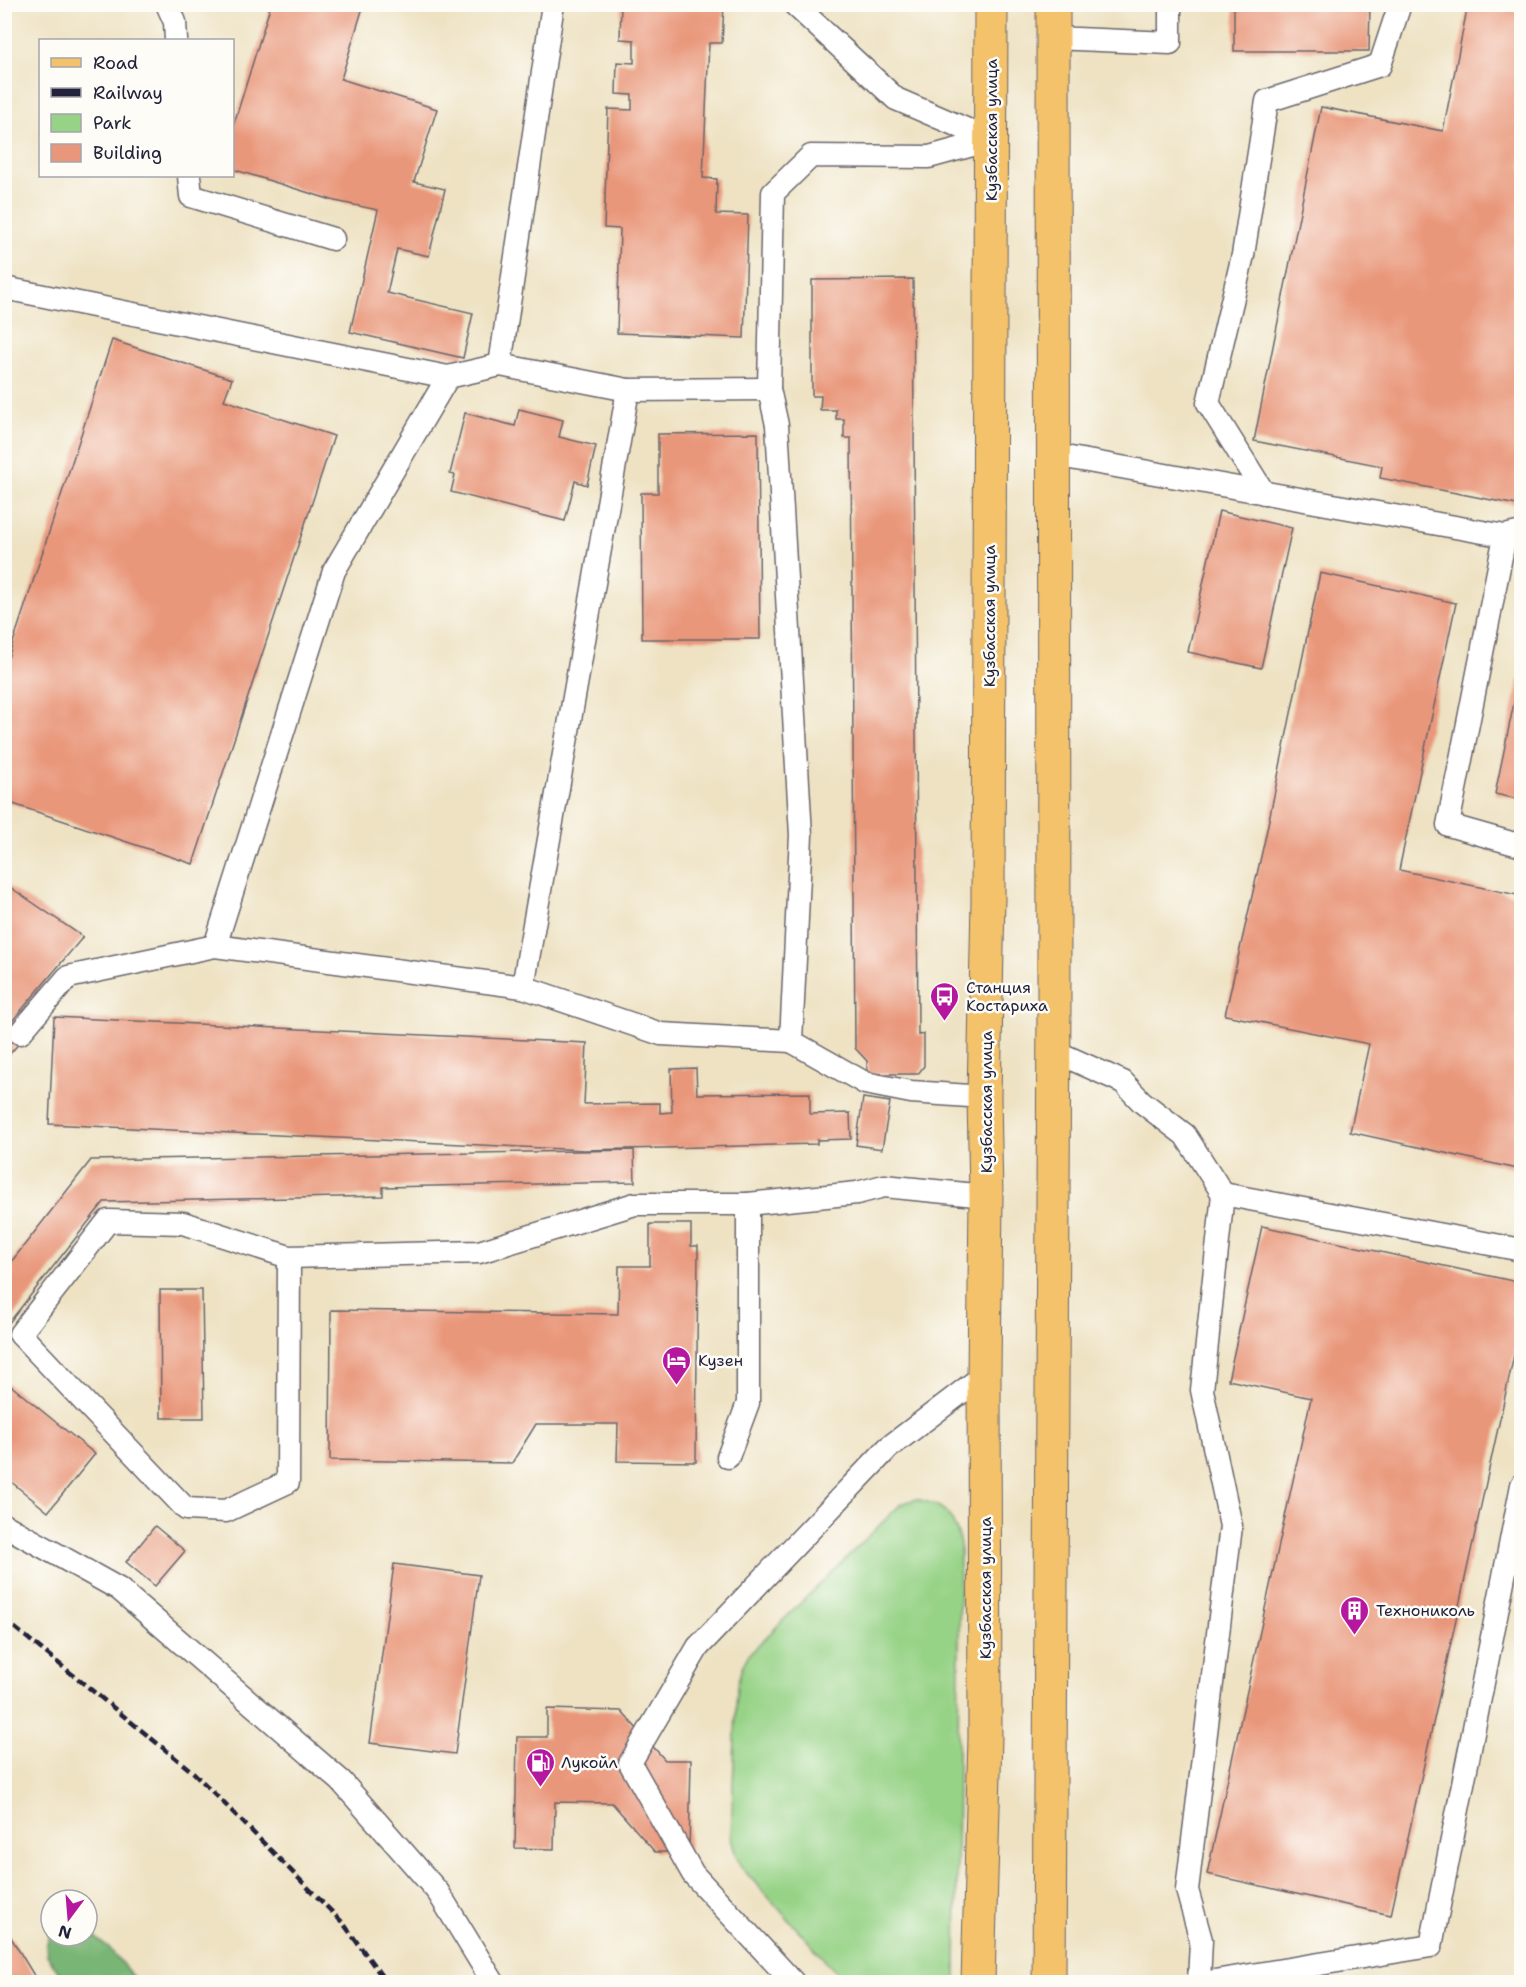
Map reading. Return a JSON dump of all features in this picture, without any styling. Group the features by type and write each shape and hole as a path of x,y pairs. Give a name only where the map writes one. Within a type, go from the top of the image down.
{"main road":[{"name":"Кузбасская улица","path":"978,1983 985,1738 986,1196 984,1097 988,887 991,4"},
{"path":"1049,1983 1054,1052 1053,4"}],"lane":[{"path":"167,4 175,22 176,39"},
{"path":"500,365 553,4"},
{"path":"794,4 896,99 991,140"},
{"path":"1053,38 1170,43 1170,4"},
{"path":"1264,493 1208,402 1243,255 1267,101 1380,65 1400,4"},
{"path":"791,1041 801,835 777,425 769,389 773,193 811,156 929,157 991,140"},
{"path":"189,177 191,196 333,239"},
{"path":"4,288 448,377 500,365 628,390 769,389"},
{"path":"215,946 334,571 448,377"},
{"path":"524,987 628,390"},
{"path":"1053,455 1513,534 1448,825 1521,846"},
{"path":"20,1032 68,977 215,946 524,987 661,1034 791,1041 865,1083 911,1092 984,1097"},
{"path":"1054,1052 1123,1082 1142,1102 1185,1135 1223,1194 1202,1389 1231,1526 1187,1890 1201,1940 1200,1983"},
{"path":"289,1257 288,1482 226,1511 186,1509 20,1334 108,1221 183,1223 289,1257 479,1252 635,1204 748,1204 857,1193 884,1186 986,1196"},
{"path":"1223,1194 1521,1250"},
{"path":"728,1457 748,1403 748,1204"},
{"path":"793,1983 693,1874 630,1763 698,1647 888,1448 984,1375"},
{"path":"1208,1983 1431,1946 1521,1485"},
{"path":"4,1525 119,1589 340,1781 438,1892 493,1983"}],"green space":[{"path":"916,1499 940,1507 950,1517 960,1540 956,1982 845,1982 741,1867 735,1853 731,1838 737,1685 742,1667 749,1654 901,1504"},
{"path":"99,1941 111,1950 137,1982 65,1982 47,1955 46,1948 99,1948"}],"building":[{"path":"271,4 364,4 341,79 437,109 414,182 445,189 429,256 397,249 387,293 473,313 463,358 350,332 378,210 335,201 234,170 234,124"},
{"path":"621,4 724,4 722,43 709,43 703,178 717,179 716,214 748,215 744,338 617,333 620,229 604,228 608,109 632,110 632,95 616,94 617,62 634,63 634,40 620,39"},
{"path":"1234,4 1370,4 1369,51 1234,51"},
{"path":"1468,4 1522,4 1522,506 1380,478 1382,466 1254,441 1321,107 1443,131"},
{"path":"913,279 918,1035 924,1034 924,1066 918,1074 867,1074 867,1061 855,1048 851,438 844,438 844,419 836,419 836,410 820,410 821,396 812,396 812,280"},
{"path":"112,340 232,379 224,400 334,436 193,864 4,801 4,670"},
{"path":"519,409 563,420 559,437 596,446 587,485 575,481 565,521 451,492 455,475 450,474 465,413 515,426"},
{"path":"758,433 760,639 642,639 641,493 658,493 658,434"},
{"path":"1219,511 1292,528 1261,668 1188,652"},
{"path":"1320,573 1456,603 1399,870 1522,896 1522,1170 1350,1132 1369,1044 1225,1015 1265,839"},
{"path":"1520,674 1522,674 1522,800 1495,794"},
{"path":"7,885 83,937 8,1026 24,1038 4,1060 4,888"},
{"path":"54,1017 587,1043 584,1104 660,1103 660,1113 672,1112 671,1069 696,1068 697,1094 810,1093 810,1114 850,1113 851,1139 817,1140 817,1144 585,1150 49,1124"},
{"path":"863,1098 890,1102 882,1149 856,1145"},
{"path":"634,1150 635,1182 383,1187 383,1196 104,1202 4,1329 4,1271 91,1160"},
{"path":"650,1224 691,1224 691,1246 698,1246 696,1462 617,1461 618,1424 536,1424 512,1463 330,1460 331,1310 618,1314 619,1266 650,1266"},
{"name":"Технониколь","path":"1262,1226 1522,1283 1522,1319 1391,1915 1207,1874 1311,1398 1228,1380"},
{"path":"160,1290 202,1290 204,1418 161,1418"},
{"path":"4,1380 95,1454 48,1512 4,1476"},
{"path":"155,1526 185,1551 155,1586 126,1562"},
{"path":"394,1564 479,1575 455,1754 370,1743"},
{"path":"547,1709 621,1711 665,1760 691,1760 689,1852 655,1852 612,1803 555,1802 554,1849 515,1848 517,1737 547,1737"},
{"path":"4,1926 38,1982 4,1982"}],"railway":[{"path":"4,1619 194,1773 343,1923 386,1982"}],"place":[{"name":"Станция Костариха","path":"945,1022"},
{"name":"Кузен","path":"677,1386"},
{"name":"Технониколь","path":"1355,1636"},
{"name":"Лукойл","path":"540,1788"}]}
